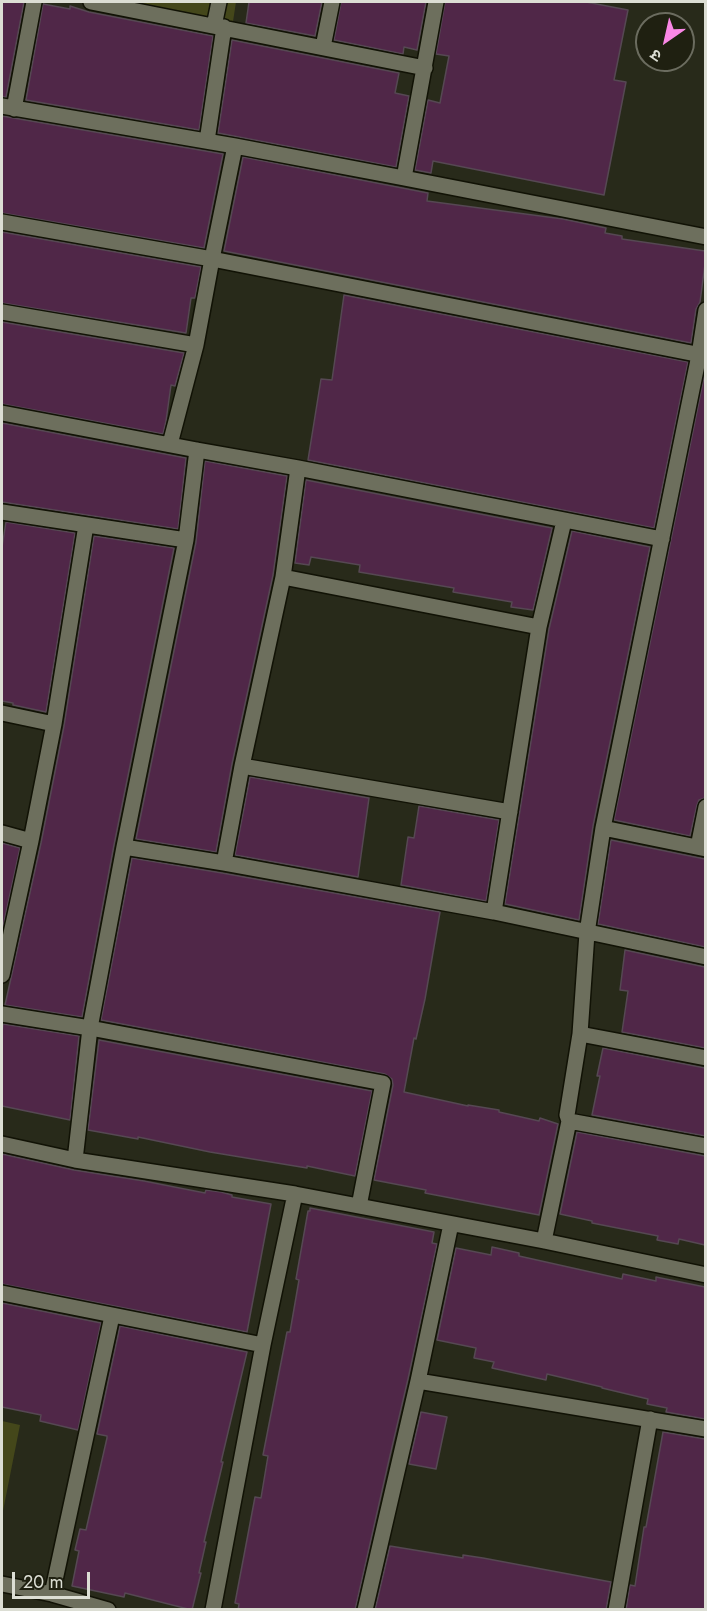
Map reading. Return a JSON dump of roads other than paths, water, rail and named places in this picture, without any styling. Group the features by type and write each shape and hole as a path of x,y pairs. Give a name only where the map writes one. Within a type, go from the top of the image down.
{"street":[{"path":"34,2 8,108 235,146 705,237"},
{"path":"91,2 424,68"},
{"path":"207,141 219,26 219,2"},
{"path":"323,47 332,2"},
{"path":"404,178 436,2"},
{"path":"170,444 196,345 235,146"},
{"path":"2,222 212,259 702,355"},
{"path":"544,1241 568,1121 568,1103 580,1034 587,933 603,828 702,355 705,310"},
{"path":"2,312 196,345"},
{"path":"2,413 662,539"},
{"path":"75,1160 90,1028 186,540 197,450"},
{"path":"224,863 283,577 298,468"},
{"path":"2,512 186,540"},
{"path":"494,912 539,627 564,521"},
{"path":"2,975 54,724 86,525"},
{"path":"283,577 539,627"},
{"path":"2,713 54,724"},
{"path":"243,766 510,812"},
{"path":"603,828 702,848 705,807"},
{"path":"2,833 31,841"},
{"path":"124,847 494,912 705,957"},
{"path":"2,1014 90,1028 383,1083 359,1206"},
{"path":"580,1034 705,1058"},
{"path":"568,1121 705,1146"},
{"path":"2,1144 75,1160 295,1194 544,1241 705,1275"},
{"path":"213,1610 263,1345 295,1194"},
{"path":"365,1610 418,1381 451,1224"},
{"path":"2,1293 263,1345"},
{"path":"52,1594 112,1316"},
{"path":"418,1381 705,1429"},
{"path":"616,1610 650,1419"},
{"path":"2,1584 52,1594 108,1610"}]}
